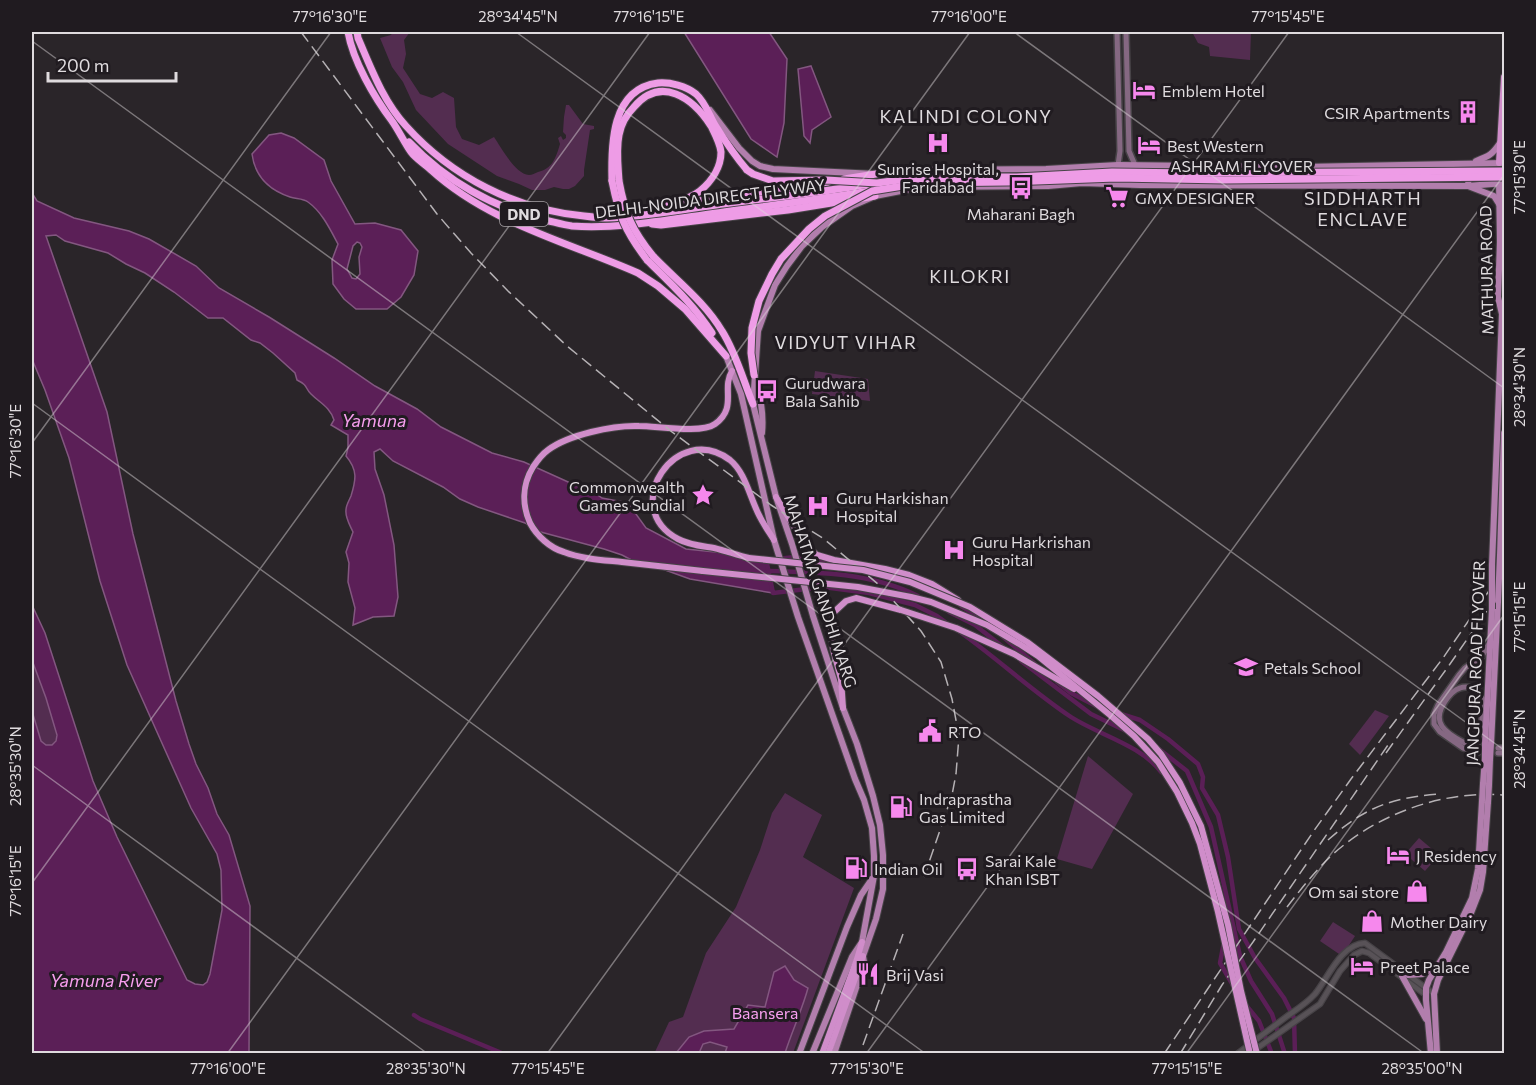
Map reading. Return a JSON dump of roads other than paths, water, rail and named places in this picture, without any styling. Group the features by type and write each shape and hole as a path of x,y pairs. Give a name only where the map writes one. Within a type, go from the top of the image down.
{"highway":[{"path":"348,32 351,47 376,100 412,153 443,181 495,214 638,273 658,286 685,309 726,356"},
{"path":"357,32 381,91 405,125 436,155 470,179 510,199 537,208 606,218 689,197 699,192 718,168 721,154 715,133 705,116 682,96 662,92 649,94 626,116 619,133 615,181"},
{"name":"MATHURA ROAD","path":"1502,163 1500,142 1504,77"},
{"path":"726,356 704,321 650,258 629,219 615,181 612,147 617,118 627,100 637,91 653,84 670,84 689,90 706,105 726,143 747,170 753,174 773,180 877,183"},
{"name":"DELHI-NOIDA DIRECT FLYWAY","path":"399,131 425,158 465,188 505,207 570,226 639,223 673,215 877,183"},
{"name":"ASHRAM FLYOVER","path":"877,183 921,177 1017,177 1112,172 1504,171"},
{"path":"646,209 876,174"},
{"name":"ASHRAM FLYOVER","path":"873,193 922,183 1008,183 1116,178 1503,181"},
{"path":"639,223 661,225 788,210 873,193"},
{"path":"754,375 751,353 752,328 759,301 772,274 782,259 809,229 834,211 873,193"},
{"name":"DELHI-NOIDA DIRECT FLYWAY","path":"606,218 673,215 873,193"},
{"path":"650,258 712,316 723,332 753,404"},
{"path":"732,371 728,380 729,402 724,415 714,425 690,429 637,426 609,428 566,441 549,449 539,458 530,472 524,490 526,514 534,531 562,552 596,559 858,587 911,597 931,602 987,625 1038,656 1134,736 1158,762 1177,792 1200,844 1218,912 1235,993 1253,1053"},
{"path":"775,543 759,516 737,466 724,456 693,451 666,466 657,479 654,494 656,516 660,523 678,539 749,558 863,570 910,582 970,607"},
{"path":"776,497 806,546 817,555 909,575 932,584 1027,642 1116,711 1148,739 1161,754 1180,783 1201,826 1211,858 1253,1053"},
{"path":"843,708 841,679 831,630 833,613 846,601 856,598 956,628 1014,654 1095,702"},
{"path":"828,1053 862,942"},
{"path":"822,1053 863,956"}],"main road":[{"path":"1117,32 1120,151 1118,165"},
{"path":"1126,32 1129,151 1135,165"},
{"path":"706,105 752,161 760,166 783,170 876,174 926,170 1018,170 1118,165 1291,167 1502,163"},
{"path":"1470,163 1490,156 1500,142"},
{"path":"1468,186 1470,163"},
{"name":"MATHURA ROAD","path":"1500,358 1502,314 1498,297 1502,163"},
{"path":"1444,165 1444,186"},
{"path":"1218,167 1218,185"},
{"path":"1018,170 1018,186"},
{"path":"873,193 921,187 1083,183 1468,186 1503,181"},
{"path":"1468,186 1494,196 1499,205"},
{"path":"1502,314 1503,297"},
{"name":"MAHATMA GANDHI MARG","path":"726,356 741,394 775,543 798,617 872,828 874,876 862,942 852,957 812,1053"},
{"name":"JANGPURA ROAD FLYOVER","path":"1439,963 1472,898 1478,869 1491,640 1500,358"},
{"path":"754,375 762,408 761,438"},
{"name":"MAHATMA GANDHI MARG","path":"754,375 753,404 776,497 843,708 857,744 880,825 883,889 863,956 862,970 834,1053"},
{"name":"JANGPURA ROAD FLYOVER","path":"1434,997 1438,980 1480,890 1483,872 1489,785 1504,433"},
{"path":"1478,749 1461,742 1445,730 1437,723 1434,714 1465,668 1482,656 1491,640"},
{"path":"1437,723 1442,708 1452,694 1462,687 1474,688 1482,698 1482,726 1486,736"},
{"path":"799,1053 847,927 861,895 874,876"},
{"path":"1427,1022 1405,975 1425,973 1439,963"},
{"path":"1431,1053 1426,991 1429,980 1439,963"},
{"path":"1434,997 1437,1053"}],"street":[{"path":"1237,1053 1308,1001 1331,969 1357,943 1365,943 1434,997"},
{"path":"1253,1053 1320,1004 1340,971 1354,955 1362,951 1369,953 1405,975"},
{"path":"1252,1042 1253,1053"},
{"path":"1247,1047 1253,1053"}],"water":[{"path":"684,32 769,32 787,59 784,123 777,157 751,139"},
{"path":"811,66 831,117 812,130 810,143 804,136 798,69"},
{"path":"281,133 294,138 324,160 331,181 355,224 375,223 401,230 418,251 414,275 401,297 387,309 356,309 344,299 333,284 332,260 338,244 325,221 306,201 282,194 264,182 256,169 252,154 269,135","holes":["357,242 362,247 359,257 360,274 356,279 352,278 347,269 353,246"]},
{"name":"Yamuna River","path":"32,193 37,201 74,218 129,231 149,239 196,266 219,288 269,317 375,386 417,409 441,427 492,453 524,462 592,491 602,498 628,503 646,528 686,549 765,559 768,567 773,593 690,579 654,566 641,565 604,549 537,531 525,523 460,499 443,487 393,461 380,449 374,452 375,469 384,495 394,545 398,597 394,616 373,617 353,625 355,608 348,582 349,563 346,552 353,532 348,521 346,506 351,496 355,475 353,466 346,456 348,435 331,425 334,420 330,412 305,385 297,380 295,373 273,353 260,343 251,340 223,318 208,318 145,273 108,253 65,241 56,235 46,236 107,412 133,534 189,744 217,814 229,835 250,906 249,1053 32,1053 32,711 41,741 46,745 52,745 57,735 32,660 32,605 45,633 93,781 117,837 187,980 195,984 203,985 210,974 222,910 221,870 217,854 191,808 127,665 100,581 69,458 32,359"},
{"path":"785,966 794,980 808,988 785,1053 725,1053 727,1047 710,1042 703,1044 699,1053 676,1053 689,1037 704,1031 734,1029 748,1005 765,1007 774,972"}],"waterway":[{"path":"777,559 804,556 840,565"},
{"path":"766,559 773,593 823,587 869,593 915,605 948,624"},
{"path":"769,571 826,573 864,578 900,588 918,596"},
{"path":"961,606 989,625"},
{"path":"949,612 975,625 1003,647"},
{"path":"960,632 1071,717 1131,747 1161,772"},
{"path":"1002,636 1034,663"},
{"path":"1021,661 1091,714 1126,731"},
{"path":"1057,682 1071,693 1098,707"},
{"path":"1121,714 1140,720 1198,764 1203,777 1202,788 1218,815 1228,857 1239,929 1255,958 1284,998 1294,1018 1295,1054"},
{"path":"1159,749 1187,771 1211,827 1240,956 1251,981 1272,1014 1285,1054"},
{"path":"1186,805 1202,838"},
{"path":"1224,942 1220,963 1234,987"},
{"path":"1245,1004 1259,1021 1272,1054"},
{"path":"414,1015 504,1054"}],"tunnel":[{"path":"1503,297 1504,222"}],"railway":[{"path":"301,32 437,214 508,291 567,346 672,432 771,505 824,539 878,584 921,631 941,662 952,699 959,736 952,795 924,877"},
{"path":"1164,1054 1313,832 1443,658 1504,569"},
{"path":"1386,753 1504,586"},
{"path":"1180,1054 1222,985 1388,745"},
{"path":"1328,840 1354,820 1379,806 1406,798 1438,794"},
{"path":"1287,907 1332,855 1350,840 1390,817 1412,808 1458,796 1504,795"},
{"path":"863,1045 903,934"}],"place":[{"name":"Emblem Hotel","path":"1144,90"},
{"name":"CSIR Apartments","path":"1468,112"},
{"name":"Sunrise Hospital, Faridabad","path":"938,143"},
{"name":"Best Western","path":"1149,145"},
{"name":"Maharani Bagh","path":"1021,188"},
{"name":"GMX DESIGNER","path":"1117,197"},
{"name":"Gurudwara Bala Sahib","path":"767,391"},
{"name":"Commonwealth Games Sundial","path":"703,495"},
{"name":"Guru Harkishan Hospital","path":"818,506"},
{"name":"Guru Harkrishan Hospital","path":"954,550"},
{"name":"Petals School","path":"1246,667"},
{"name":"RTO","path":"930,731"},
{"name":"Indraprastha Gas Limited","path":"901,807"},
{"name":"J Residency","path":"1398,855"},
{"name":"Indian Oil","path":"856,868"},
{"name":"Sarai Kale Khan ISBT","path":"967,869"},
{"name":"Om sai store","path":"1417,891"},
{"name":"Mother Dairy","path":"1372,921"},
{"name":"Preet Palace","path":"1362,966"},
{"name":"Brij Vasi","path":"868,974"}],"district":[{"name":"KALINDI COLONY","path":"966,116"},
{"name":"SIDDHARTH ENCLAVE","path":"1363,208"},
{"name":"KILOKRI","path":"970,276"},
{"name":"VIDYUT VIHAR","path":"846,342"}],"water label":[{"name":"Yamuna","path":"374,420"}],"park label":[{"name":"Baansera","path":"765,1012"}]}
